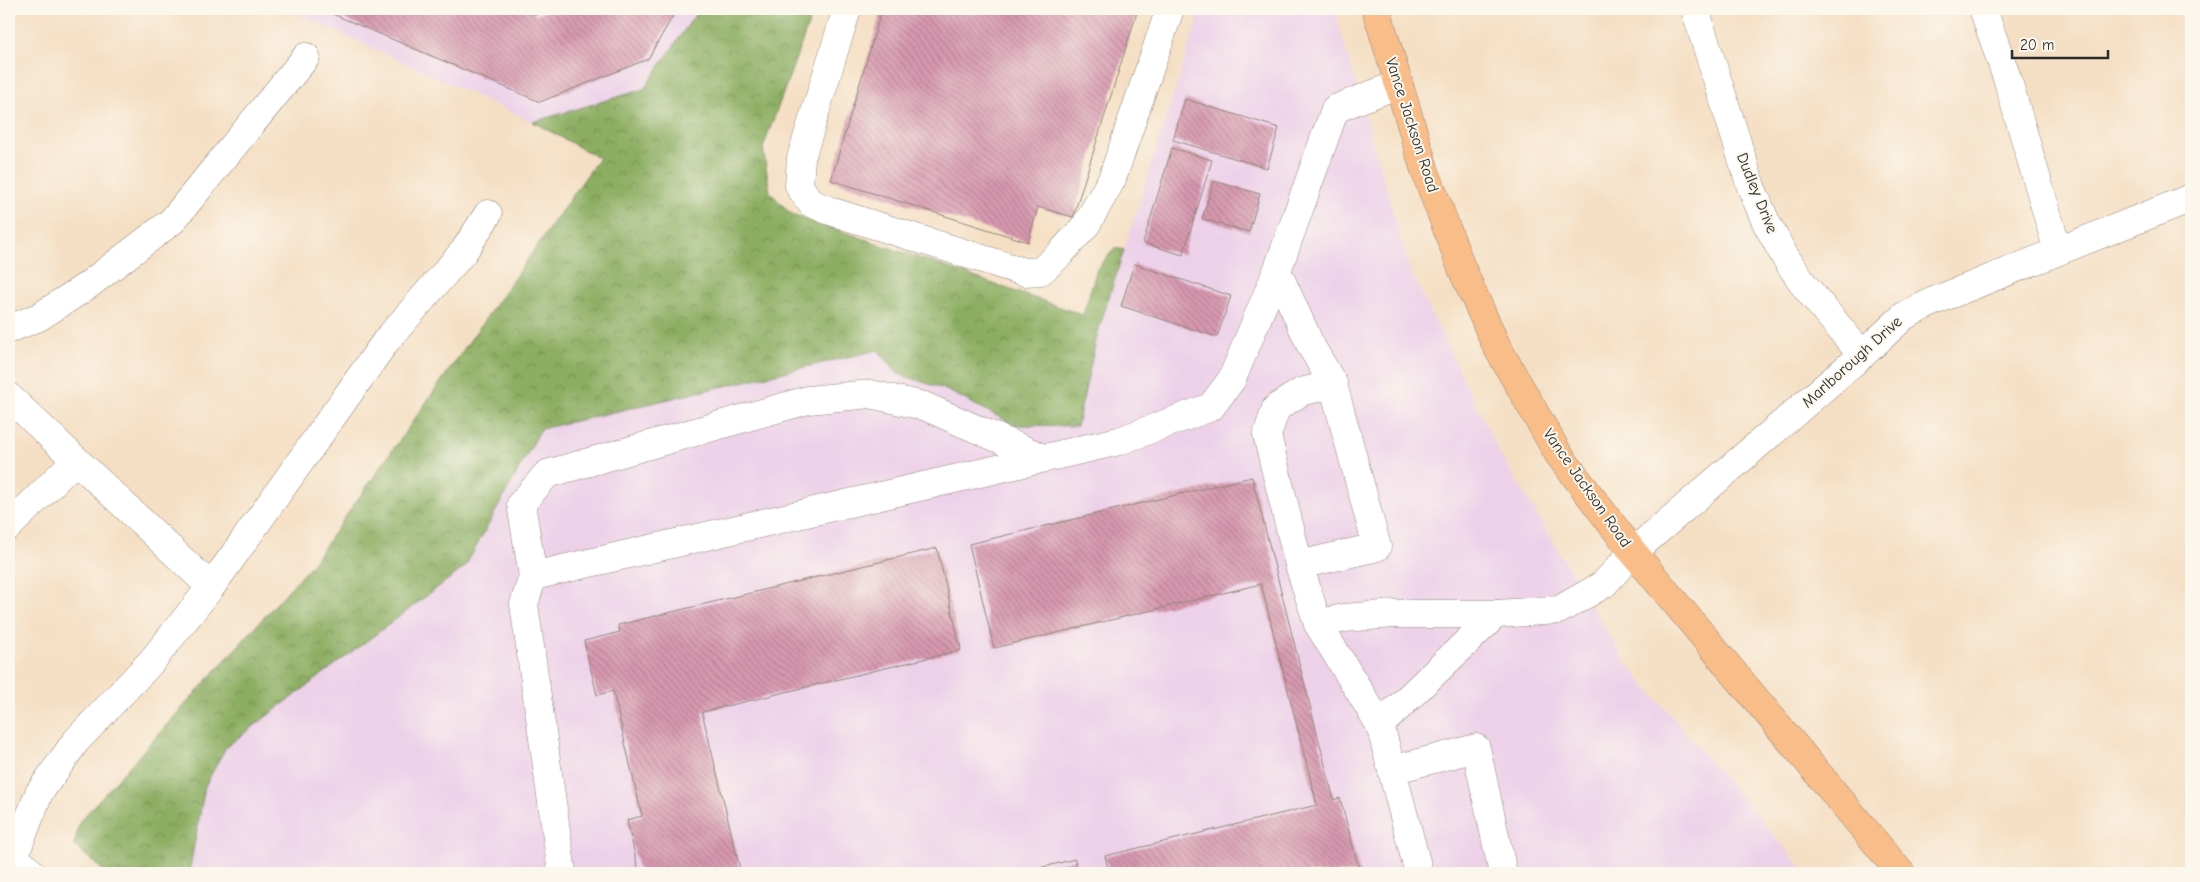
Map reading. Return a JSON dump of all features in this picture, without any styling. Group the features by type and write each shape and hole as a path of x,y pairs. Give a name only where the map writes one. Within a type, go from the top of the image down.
{"main road":[{"name":"Vance Jackson Road","path":"1376,9 1425,171 1462,269 1497,346 1559,455 1633,552 1900,873"}],"street":[{"path":"847,9 801,158 799,186 811,203 830,211 1024,272 1041,270 1060,254 1086,225 1112,180 1170,9"},
{"name":"Dudley Drive","path":"1696,9 1751,188 1766,222 1784,255 1804,285 1862,356"},
{"path":"1982,9 2008,81 2058,251"},
{"path":"9,330 39,317 87,286 172,221 306,57"},
{"path":"534,576 1119,441 1212,407 1232,379 1277,272 1335,109 1399,84"},
{"name":"Marlborough Drive","path":"1318,624 1344,618 1394,614 1496,614 1559,610 1604,584 1633,552 1862,356 1904,316 1934,301 2191,198"},
{"path":"18,865 39,793 76,741 151,662 211,588 386,340 464,251 488,214"},
{"path":"1277,272 1311,346 1333,384 1377,547 1299,565"},
{"path":"1333,384 1300,392 1276,408 1267,435 1299,565 1318,624 1380,725 1419,873"},
{"path":"562,873 524,604 534,576 520,504 547,474 808,400 870,394 924,406 1043,458"},
{"path":"9,397 211,588"},
{"path":"9,526 76,460"},
{"path":"1380,725 1496,614"},
{"path":"1392,770 1476,748 1503,873"}],"shaded area":[{"path":"287,9 699,9 644,89 533,122"},
{"path":"1201,9 1334,9 1409,268 1500,454 1626,663 1806,873 131,873 109,852 495,428 959,302 1087,353 1098,332"}],"green space":[{"path":"699,9 814,9 763,148 770,192 790,213 1083,315 1097,269 1115,248 1124,250 1098,332 1077,426 1015,425 944,389 898,374 878,350 541,429 465,567 226,747 205,786 189,873 106,873 74,845 80,821 312,564 599,158 533,122 644,89"}],"building":[{"path":"321,9 532,9 535,15 549,9 677,9 648,59 540,102"},
{"path":"882,9 1138,9 1073,217 1038,207 1028,242 831,180"},
{"path":"1185,99 1279,128 1267,168 1173,140"},
{"path":"1172,148 1212,160 1183,255 1143,243"},
{"path":"1214,181 1260,194 1249,232 1202,219"},
{"path":"1134,264 1231,296 1217,337 1121,306"},
{"path":"1252,477 1334,800 1340,798 1360,873 1109,873 1105,856 1317,805 1261,584 994,648 969,544"},
{"path":"937,548 961,650 702,712 741,873 657,873 657,871 639,873 627,820 642,816 613,691 597,695 584,641 620,632 618,625"},
{"path":"1075,859 1078,873 1020,873"}]}
